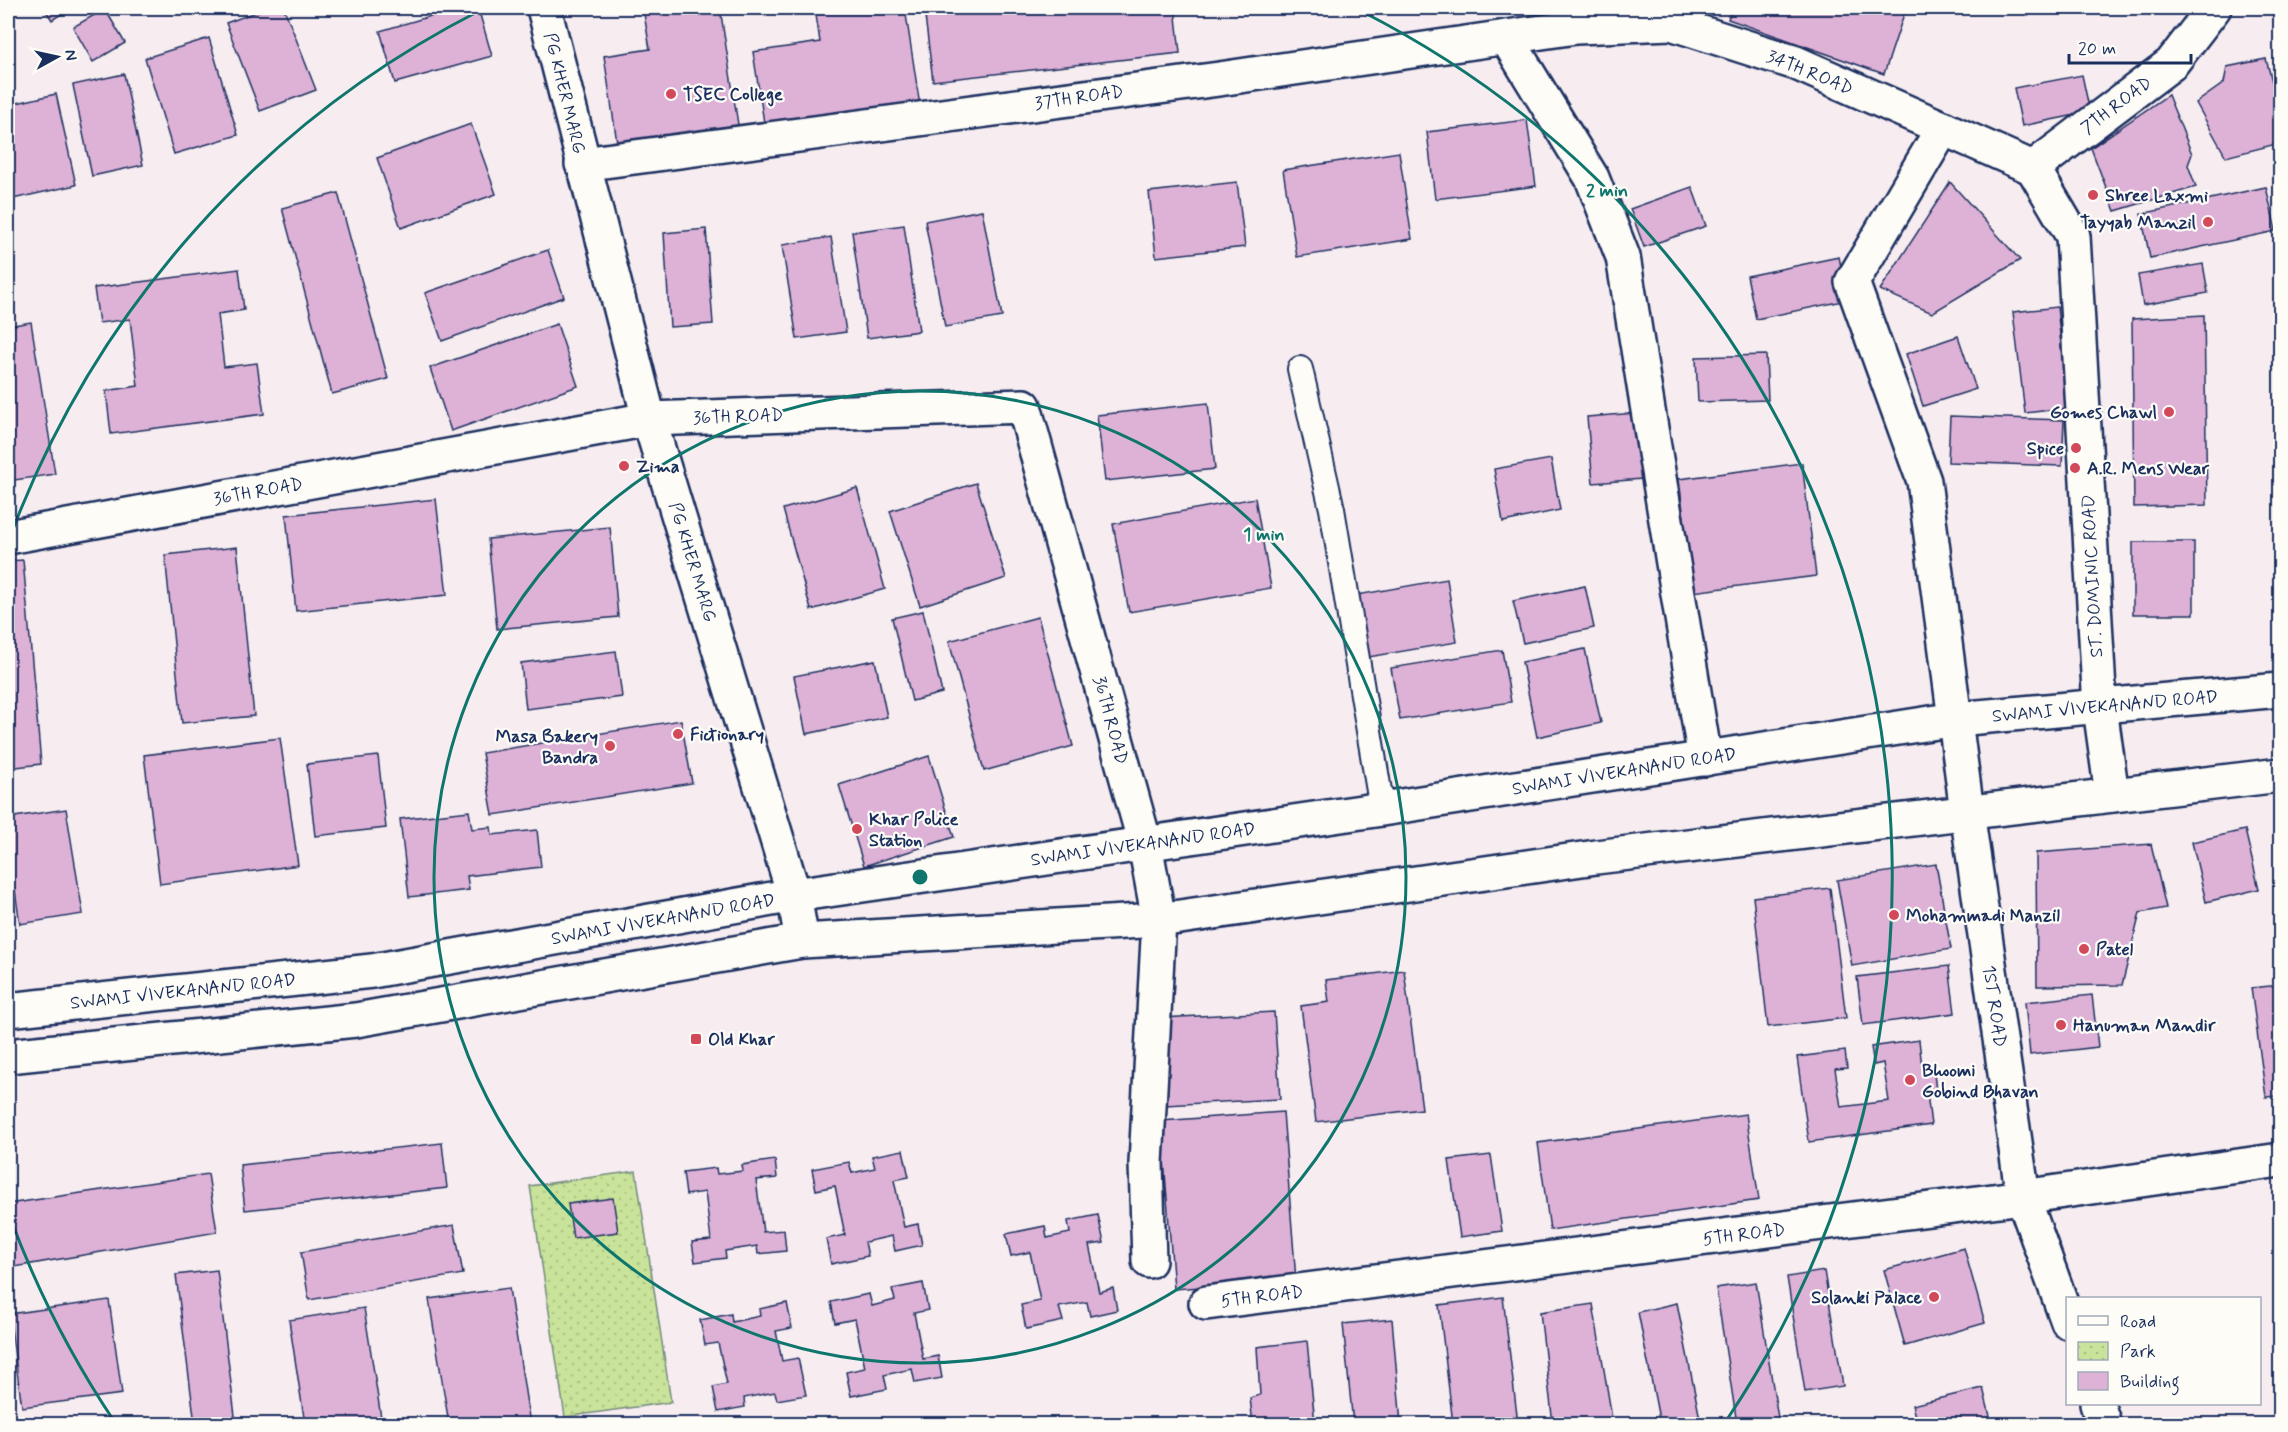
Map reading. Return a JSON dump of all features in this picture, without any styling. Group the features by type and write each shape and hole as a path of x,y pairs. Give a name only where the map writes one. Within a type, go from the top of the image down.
{"street":[{"name":"PG KHER MARG","path":"544,8 649,419 794,895 802,941"},
{"name":"7TH ROAD","path":"2033,168 2171,64 2214,8"},
{"name":"37TH ROAD","path":"582,164 1219,79 1506,37 1571,17"},
{"name":"34TH ROAD","path":"1571,17 1671,23 1796,63 2033,168"},
{"path":"1506,37 1592,178 1623,257 1705,759"},
{"name":"1ST ROAD","path":"1943,129 1852,282 1924,481 1967,812 2023,1197 2066,1319"},
{"name":"ST. DOMINIC ROAD","path":"2033,168 2073,236 2100,708 2112,795"},
{"name":"36TH ROAD","path":"8,537 649,419 1024,406 1145,844"},
{"name":"SWAMI VIVEKANAND ROAD","path":"8,1010 372,971 794,895 1382,809 1956,719 2100,708 2280,690"},
{"path":"8,1056 356,1020 802,941 1159,920 1596,856 2280,775"},
{"path":"1145,844 1159,920 1146,1162 1149,1261"},
{"name":"5TH ROAD","path":"1206,1303 2023,1197 2280,1160"},
{"path":"2097,1405 2104,1425"}],"lane":[{"path":"1299,369 1332,509 1382,809"}],"green space":[{"path":"636,1171 671,1402 565,1417 530,1186"}],"building":[{"path":"44,8 71,8 52,20"},
{"path":"267,8 284,8 316,90 260,111 226,23"},
{"path":"458,8 478,8 492,56 395,83 380,31"},
{"name":"TSEC College","path":"643,8 720,8 739,131 618,149 604,56 650,49"},
{"path":"815,8 905,8 920,106 765,129 753,52 820,42"},
{"path":"924,8 1175,8 1180,53 933,81"},
{"path":"1732,8 1906,8 1884,74 1728,19"},
{"path":"2098,8 2125,8 2100,14"},
{"path":"105,9 125,43 93,62 73,27"},
{"path":"209,38 238,135 174,154 145,58"},
{"path":"2266,59 2280,111 2280,143 2226,157 2196,103 2224,83 2227,67"},
{"path":"124,74 143,165 92,176 73,85"},
{"path":"2082,75 2090,112 2022,126 2014,88"},
{"path":"56,94 76,185 8,200 8,105"},
{"path":"2168,95 2192,154 2188,165 2196,187 2115,211 2091,148"},
{"path":"1527,120 1536,186 1435,199 1427,132"},
{"path":"471,124 496,194 401,228 377,158"},
{"path":"1399,152 1412,239 1297,257 1283,170"},
{"path":"1237,182 1245,247 1156,257 1149,192"},
{"path":"1950,182 2020,260 1932,313 1880,290"},
{"path":"1692,187 1706,226 1644,247 1630,209"},
{"name":"Tayyab Manzil","path":"2266,187 2276,231 2150,258 2141,214"},
{"path":"338,193 388,379 332,394 282,208"},
{"path":"982,210 1002,317 945,327 925,221"},
{"path":"904,225 919,331 867,338 852,232"},
{"path":"706,229 713,324 670,327 664,233"},
{"path":"831,237 846,332 797,339 782,245"},
{"path":"548,250 564,297 442,341 425,293"},
{"path":"1839,257 1848,300 1756,319 1747,276"},
{"path":"2203,264 2208,293 2143,305 2138,275"},
{"path":"239,269 244,310 218,314 224,367 257,363 264,414 111,434 106,391 138,386 130,319 99,323 94,288"},
{"path":"2057,307 2068,408 2025,413 2013,312"},
{"name":"Gomes Chawl","path":"2204,315 2207,505 2134,507 2132,319"},
{"path":"31,322 55,474 8,481 8,326"},
{"path":"557,324 578,386 451,431 430,368"},
{"path":"1958,336 1976,389 1923,406 1906,354"},
{"path":"1766,355 1768,400 1698,402 1696,357"},
{"path":"1208,403 1215,469 1105,481 1097,415"},
{"path":"1636,413 1642,479 1593,483 1587,417"},
{"path":"1950,416 2064,420 2062,466 1948,462"},
{"path":"1551,459 1560,510 1503,522 1494,469"},
{"path":"1802,463 1816,576 1693,592 1679,479"},
{"path":"976,483 1006,578 920,606 890,511"},
{"path":"857,488 885,589 811,610 783,509"},
{"path":"1255,498 1271,588 1129,612 1113,524"},
{"path":"436,499 447,595 296,611 286,515"},
{"path":"610,527 618,617 497,629 488,539"},
{"path":"2133,542 2194,542 2194,614 2133,614"},
{"path":"237,547 254,716 182,723 165,555"},
{"path":"23,560 41,764 8,768 8,561"},
{"path":"1447,579 1457,642 1369,657 1357,595"},
{"path":"1585,586 1594,628 1523,643 1513,601"},
{"path":"923,611 942,693 912,701 892,618"},
{"path":"1038,617 1073,746 984,771 949,641"},
{"path":"1585,649 1601,723 1537,737 1522,662"},
{"path":"1502,650 1511,702 1400,720 1391,668"},
{"path":"616,651 622,697 526,709 521,663"},
{"path":"875,660 887,717 806,734 794,676"},
{"path":"681,720 692,783 493,815 482,753"},
{"path":"280,738 298,865 160,884 144,755"},
{"path":"378,756 386,828 315,836 307,764"},
{"path":"929,756 954,837 864,866 839,785"},
{"path":"66,809 83,914 20,924 8,844 8,818"},
{"path":"469,811 472,829 491,827 492,835 537,830 541,867 467,876 469,890 409,897 400,819"},
{"path":"2245,830 2259,889 2206,902 2192,842"},
{"name":"Patel","path":"2151,844 2166,908 2140,913 2122,985 2037,986 2036,853"},
{"name":"Mohammadi Manzil","path":"1936,864 1951,949 1852,966 1837,880"},
{"path":"1830,888 1846,1018 1768,1027 1753,897"},
{"path":"1949,966 1955,1013 1863,1025 1857,977"},
{"path":"1404,970 1422,1109 1316,1122 1301,1006 1329,1002 1326,980"},
{"path":"2280,985 2280,1096 2266,1097 2251,988"},
{"name":"Hanuman Mandir","path":"2092,995 2098,1047 2030,1055 2025,1002"},
{"path":"1274,1012 1280,1099 1165,1105 1161,1018"},
{"name":"Bhoomi Gobind Bhavan","path":"1919,1040 1922,1067 1933,1065 1936,1091 1927,1093 1931,1125 1809,1142 1797,1057 1845,1051 1847,1068 1835,1069 1841,1107 1889,1101 1883,1063 1874,1065 1871,1047"},
{"path":"1283,1112 1296,1280 1174,1289 1161,1121"},
{"path":"1746,1114 1759,1200 1550,1230 1538,1143"},
{"path":"442,1143 447,1188 245,1210 240,1165"},
{"path":"903,1150 909,1177 894,1180 904,1227 918,1224 922,1245 895,1251 892,1236 865,1242 868,1256 831,1264 826,1239 845,1235 835,1186 816,1190 812,1169 849,1162 852,1173 875,1168 872,1156"},
{"path":"1491,1155 1502,1231 1460,1237 1449,1160"},
{"path":"775,1160 777,1178 756,1180 763,1232 784,1230 786,1251 758,1254 757,1246 725,1251 726,1258 695,1262 692,1242 711,1240 705,1192 686,1195 683,1172 716,1168 717,1174 743,1171 742,1165"},
{"path":"208,1174 217,1232 8,1268 8,1204"},
{"path":"613,1198 618,1232 573,1238 568,1204"},
{"path":"1098,1215 1104,1243 1089,1245 1099,1292 1113,1288 1117,1310 1090,1316 1087,1302 1059,1307 1063,1321 1026,1329 1021,1305 1040,1301 1030,1252 1011,1256 1006,1234 1045,1226 1047,1238 1070,1233 1068,1221"},
{"path":"454,1225 463,1274 309,1300 301,1252"},
{"name":"Solanki Palace","path":"1964,1248 1985,1323 1905,1346 1884,1270"},
{"path":"217,1270 236,1424 195,1424 176,1275"},
{"path":"1824,1271 1843,1386 1805,1392 1787,1277"},
{"path":"1756,1282 1779,1424 1737,1424 1716,1288"},
{"path":"923,1283 928,1310 914,1313 923,1359 938,1356 942,1378 915,1383 912,1369 884,1375 887,1389 851,1396 846,1372 865,1368 855,1319 835,1323 831,1302 869,1294 872,1306 895,1300 892,1289"},
{"path":"509,1288 530,1424 449,1424 429,1299"},
{"path":"1503,1297 1518,1424 1453,1424 1439,1305"},
{"path":"109,1300 122,1394 22,1407 9,1314"},
{"path":"787,1303 792,1328 776,1331 782,1361 798,1358 806,1395 777,1400 775,1392 744,1398 745,1407 718,1412 713,1387 727,1384 718,1343 705,1345 700,1320 731,1314 732,1322 760,1316 759,1309"},
{"path":"1677,1303 1701,1424 1660,1424 1638,1312"},
{"path":"1593,1304 1613,1424 1553,1424 1540,1312"},
{"path":"364,1308 382,1424 305,1424 289,1320"},
{"path":"1392,1319 1401,1424 1353,1424 1343,1324"},
{"path":"1307,1341 1315,1424 1253,1424 1250,1398 1260,1395 1257,1347"},
{"path":"1983,1388 1992,1424 1917,1424 1912,1405"}],"place":[{"name":"TSEC College","path":"671,94"},
{"name":"Shree Laxmi","path":"2093,195"},
{"name":"Tayyab Manzil","path":"2208,222"},
{"name":"Gomes Chawl","path":"2169,412"},
{"name":"Spice","path":"2076,448"},
{"name":"Zima","path":"624,466"},
{"name":"A.R. Mens Wear","path":"2075,468"},
{"name":"Fictionary","path":"678,734"},
{"name":"Masa Bakery Bandra","path":"610,746"},
{"name":"Khar Police Station","path":"857,829"},
{"name":"Mohammadi Manzil","path":"1894,915"},
{"name":"Patel","path":"2084,949"},
{"name":"Hanuman Mandir","path":"2061,1025"},
{"name":"Old Khar","path":"696,1039"},
{"name":"Bhoomi Gobind Bhavan","path":"1910,1080"},
{"name":"Solanki Palace","path":"1934,1297"}]}
